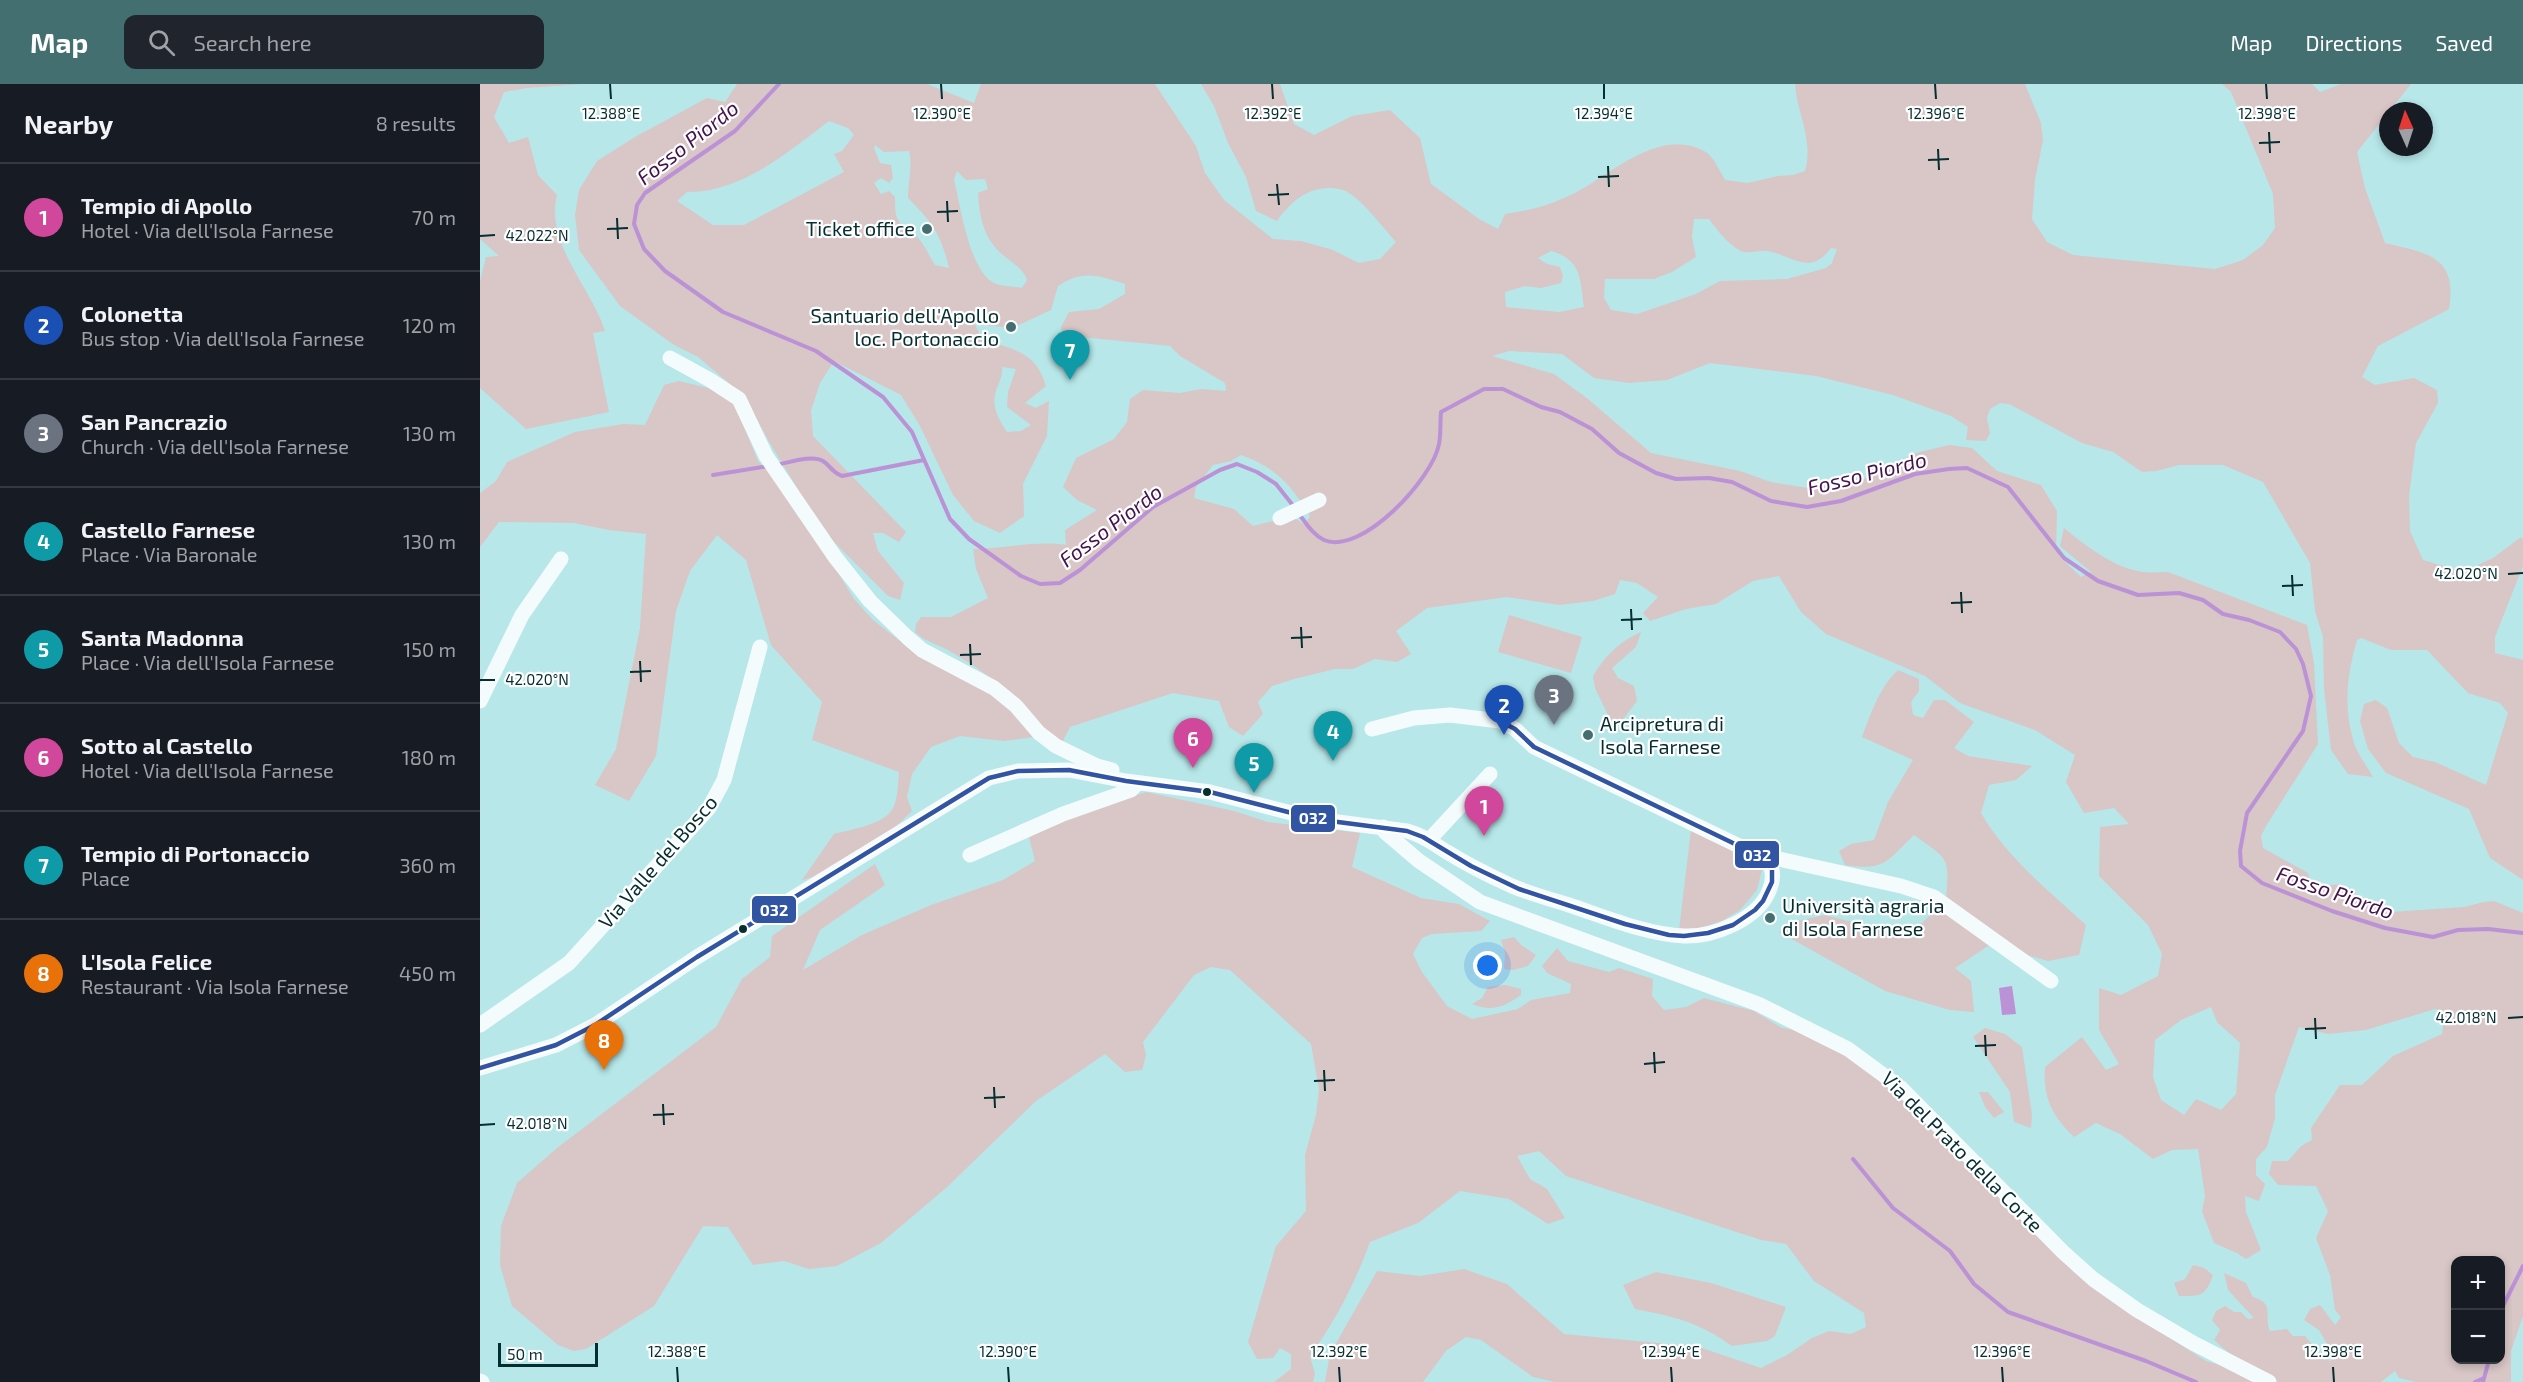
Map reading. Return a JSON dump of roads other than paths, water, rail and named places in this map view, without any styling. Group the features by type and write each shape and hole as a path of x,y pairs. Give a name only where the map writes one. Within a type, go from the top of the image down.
{"street":[{"path":"670,358 739,399 778,477 835,557 870,601 908,638 922,650 994,688 1016,706 1039,733 1056,746 1097,766 1123,773 1132,782"},
{"path":"1284,516 1313,503"},
{"path":"480,701 522,615 561,559"},
{"name":"Via Valle del Bosco","path":"480,1025 569,963 709,808 724,780 759,647"},
{"path":"480,1068 556,1045 595,1025 697,957 990,778 1018,771 1069,770 1132,782 1210,792 1315,819 1407,831 1429,840 1472,866 1514,886 1606,918 1685,936 1708,934 1736,923 1751,913 1768,893 1773,876 1772,868 1764,858 1534,747 1515,729 1500,722 1433,715 1372,729"},
{"path":"1429,840 1490,774"},
{"path":"970,855 1063,814 1131,790 1132,782"},
{"name":"Via del Prato della Corte","path":"1383,827 1385,832 1419,861 1480,902 1758,1004 1848,1049 1901,1088 2063,1252 2093,1279 2137,1310 2193,1343 2269,1382"},
{"path":"1779,859 1901,886 1934,897 2051,981"}],"waterway":[{"name":"Fosso Piordo","path":"779,84 735,131 645,193 637,205 634,224 644,249 665,271 723,312 816,351 883,397 912,432 950,519 969,539 1021,576 1040,584 1060,583 1080,570 1153,507 1220,470 1237,464 1257,472 1276,484 1295,508"},
{"name":"Fosso Piordo","path":"1299,514 1313,532 1324,540 1340,542 1357,537 1376,526 1410,494 1434,459 1440,440 1441,412 1484,389 1503,389 1541,407 1560,412 1592,429 1619,453 1656,473 1676,479 1709,478 1732,482 1771,501 1807,507 1841,501 1915,474 1967,468 2008,487 2064,558 2098,581 2138,595 2179,593 2203,600 2223,614 2249,620 2280,632 2296,649 2303,664 2311,696 2303,731 2247,813 2240,851 2241,866 2262,883 2332,911 2385,928 2433,937 2458,930 2488,929 2523,933"},
{"path":"776,465 813,458 823,461 842,476 924,460"},
{"path":"713,475 769,466"},
{"path":"1853,1159 1893,1208 1950,1251 1974,1284 2008,1312 2146,1361 2196,1382"},
{"name":"Fosso Piordo","path":"2502,1310 2523,1266"},
{"name":"Fosso Piordo","path":"2483,1382 2488,1364"},
{"path":"2475,1382 2484,1378"}],"place":[{"name":"Ticket office","path":"927,229"},
{"name":"Santuario dell'Apollo loc. Portonaccio","path":"1011,327"},
{"name":"Tempio di Portonaccio","path":"1070,380"},
{"name":"San Pancrazio","path":"1554,725"},
{"name":"Colonetta","path":"1504,735"},
{"name":"Arcipretura di Isola Farnese","path":"1588,735"},
{"name":"Castello Farnese","path":"1333,761"},
{"name":"Sotto al Castello","path":"1193,768"},
{"name":"Santa Madonna","path":"1254,793"},
{"name":"Tempio di Apollo","path":"1484,836"},
{"name":"Università agraria di Isola Farnese","path":"1770,918"},
{"name":"L'Isola Felice","path":"604,1070"}]}
